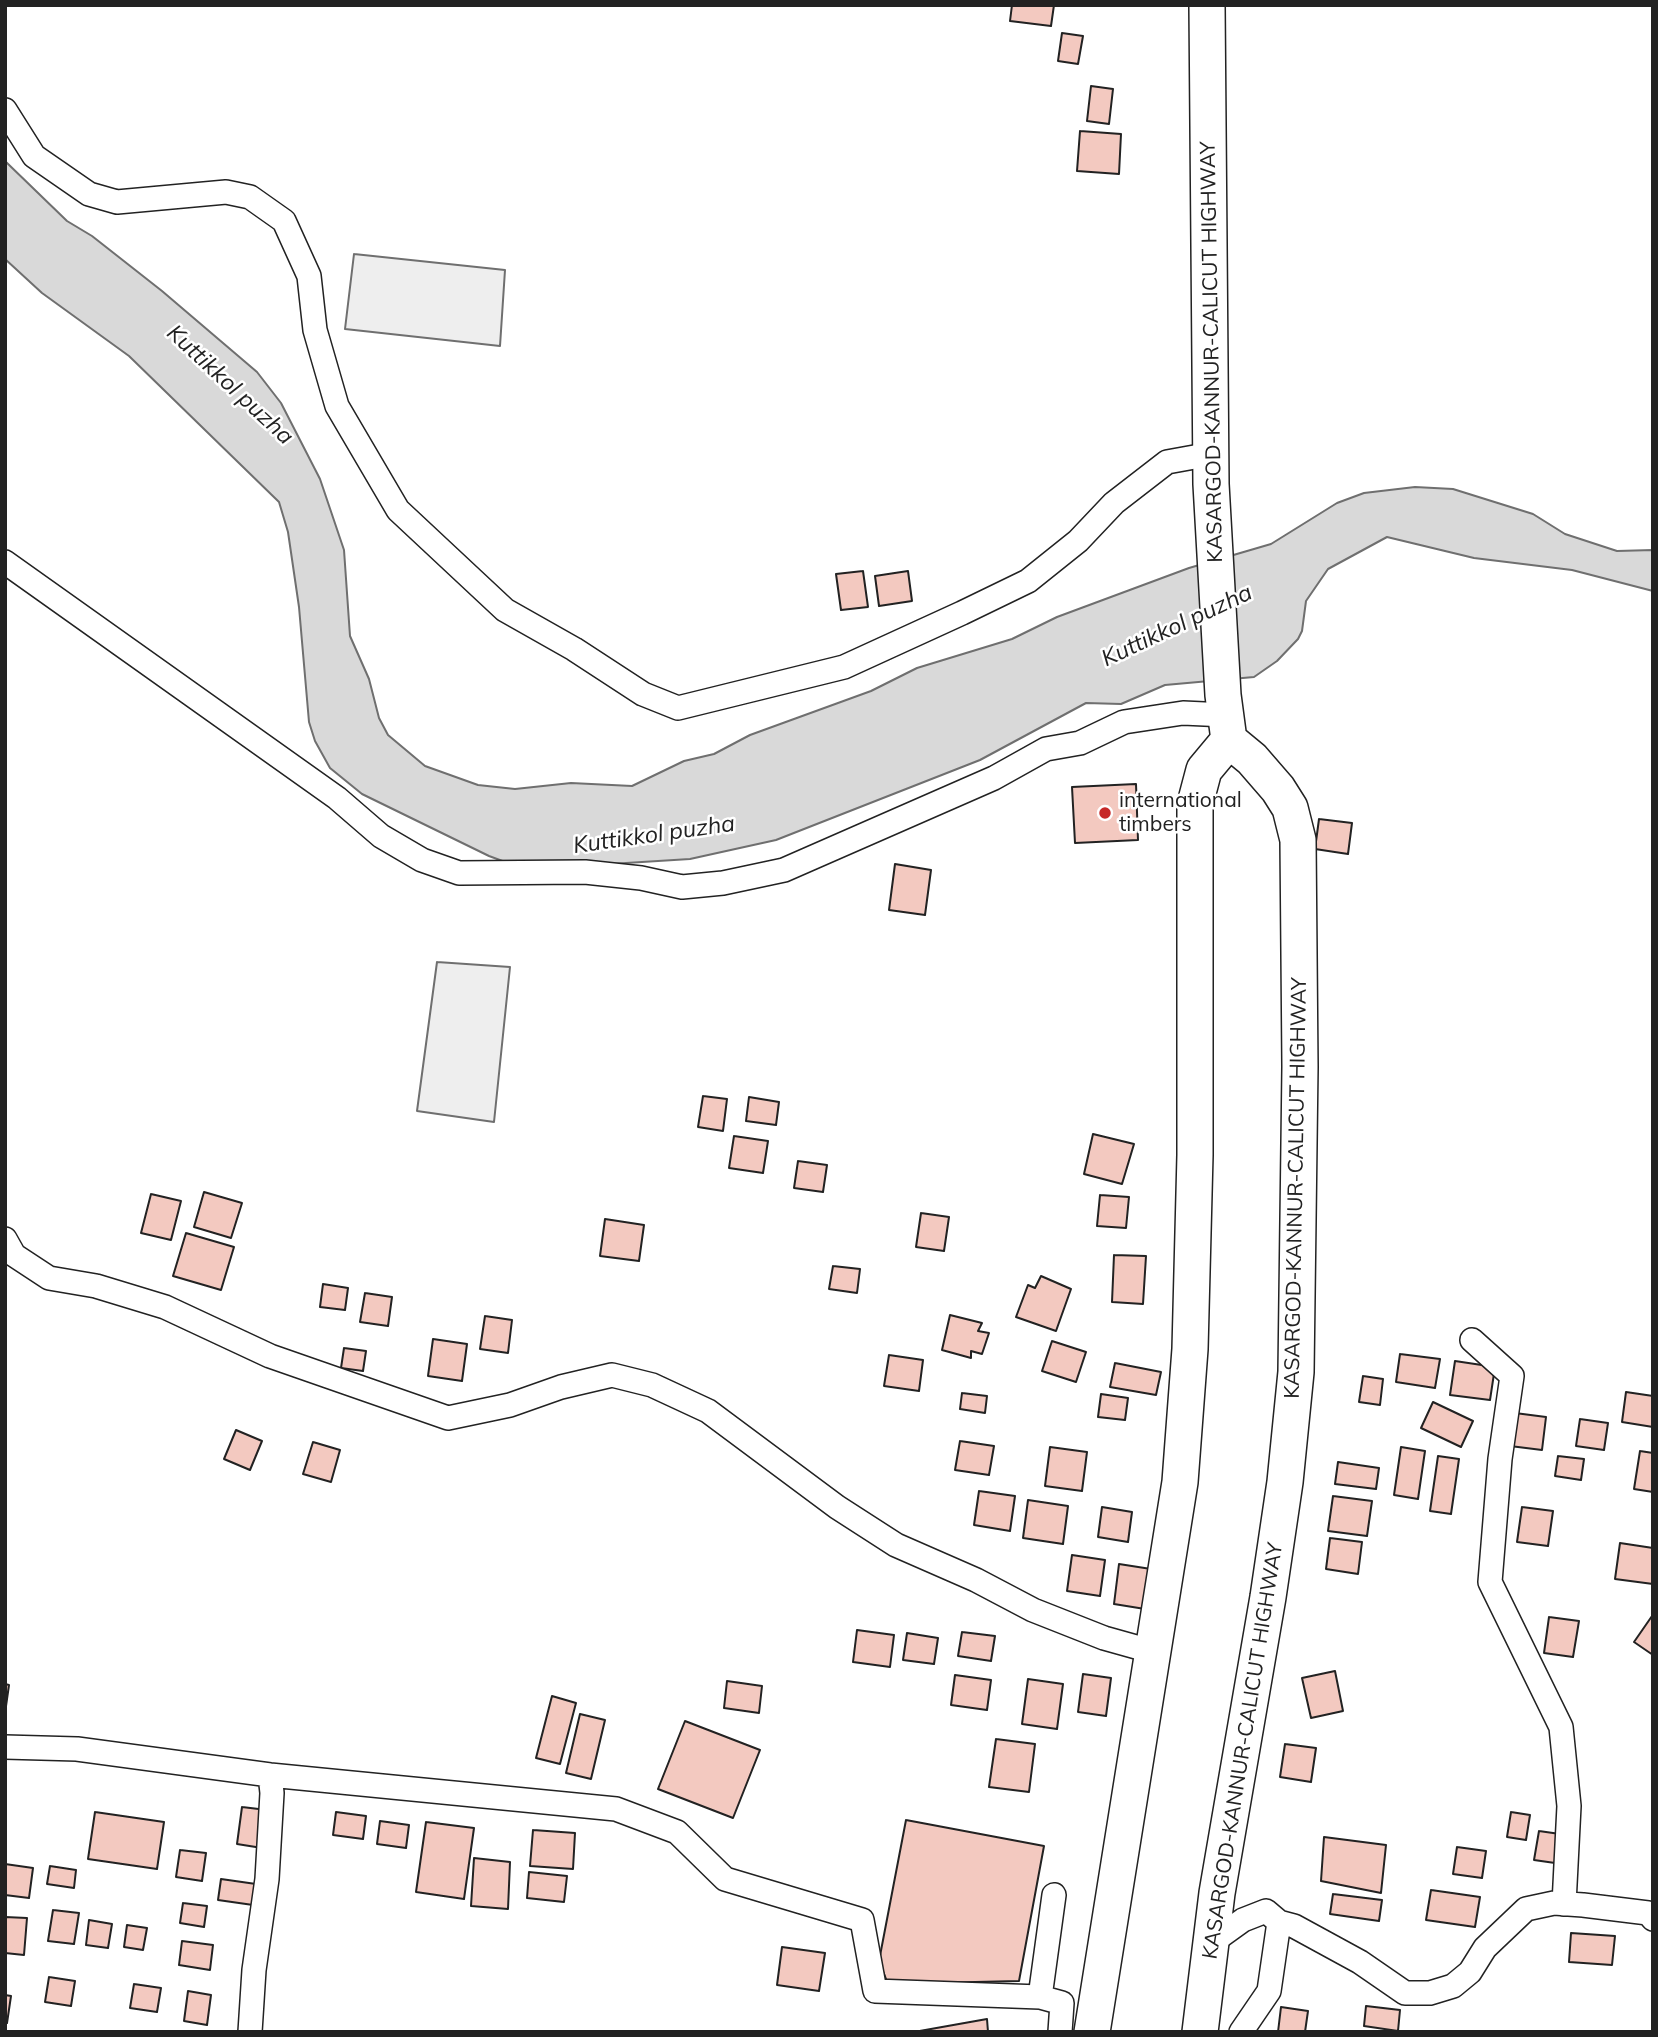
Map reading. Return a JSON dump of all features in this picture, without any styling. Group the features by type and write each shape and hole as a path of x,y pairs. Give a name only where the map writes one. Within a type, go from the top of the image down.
{"highway":[{"name":"KASARGOD-KANNUR-CALICUT HIGHWAY","path":"1200,2032 1211,1943 1268,1597 1284,1482 1296,1345 1300,1067 1298,840 1290,808 1279,789 1252,759 1226,717 1211,469 1207,5"},
{"path":"1092,2032 1180,1482 1190,1349 1195,1155 1195,804 1203,770 1226,717"}],"street":[{"path":"5,110 34,156 89,194 117,202 226,192 250,197 284,221 309,276 315,330 337,406 398,510 505,610 643,694 678,708 844,667 1028,581 1078,541 1114,503 1167,462 1211,469"},
{"path":"5,562 159,675 337,798 381,836 422,860 459,873 585,872 641,878 682,887 723,883 784,870 995,778 1046,749 1080,743 1124,722 1183,713 1226,717"},
{"path":"5,1239 14,1255 49,1278 96,1286 166,1307 270,1356 448,1418 510,1405 561,1387 612,1375 652,1385 708,1411 817,1493 895,1545 976,1580 1033,1610 1104,1638 1154,1652"},
{"path":"1472,1340 1512,1376 1500,1459 1490,1582 1561,1727 1569,1805 1564,1903"},
{"path":"5,1747 77,1749 270,1775 616,1809 677,1832 725,1879 862,1920 875,1991 1040,1997 1062,2003 1060,2032"},
{"path":"250,2032 254,1970 267,1879 272,1793 270,1775"},
{"path":"1040,1997 1054,1895"},
{"path":"1211,1943 1243,1920 1266,1911 1279,1922 1294,1926 1330,1945 1405,1993 1430,1993 1453,1986 1470,1972 1485,1948 1526,1909 1564,1903 1621,1908 1648,1913 1653,1919"},
{"path":"1241,2032 1269,1991 1279,1922"}],"shaded area":[{"path":"354,254 505,270 500,346 345,329"},
{"path":"437,962 510,967 494,1122 417,1111"}],"water":[{"name":"Kuttikkol puzha","path":"5,161 67,221 92,236 162,291 257,372 281,403 320,479 344,550 350,636 369,679 379,718 388,735 425,766 478,785 515,789 571,783 632,786 684,761 714,754 750,735 871,691 917,668 1012,639 1057,617 1189,568 1271,544 1337,503 1364,493 1415,487 1453,489 1533,514 1565,534 1617,551 1653,550 1653,591 1572,570 1474,558 1387,537 1328,569 1306,601 1302,631 1298,639 1277,661 1254,677 1165,685 1121,704 1086,703 980,760 776,840 690,859 546,868 516,866 489,856 362,794 330,768 315,741 309,722 299,607 288,532 279,502 129,356 42,293 5,259"}],"building":[{"path":"1012,5 1054,5 1051,26 1010,21"},
{"path":"1062,33 1083,36 1078,64 1058,61"},
{"path":"1091,86 1113,89 1109,124 1087,121"},
{"path":"1080,131 1121,134 1119,174 1077,171"},
{"path":"863,571 868,607 841,610 836,574"},
{"path":"908,571 912,601 879,606 875,576"},
{"name":"international timbers","path":"1136,784 1138,840 1075,843 1072,787"},
{"path":"1319,819 1352,823 1348,854 1315,849"},
{"path":"895,864 931,870 925,915 889,910"},
{"path":"703,1096 727,1099 723,1131 698,1127"},
{"path":"749,1097 779,1102 776,1125 746,1121"},
{"path":"1093,1134 1134,1144 1122,1184 1084,1174"},
{"path":"734,1136 768,1141 763,1173 729,1168"},
{"path":"798,1161 827,1165 823,1192 794,1188"},
{"path":"204,1192 242,1203 231,1238 194,1227"},
{"path":"151,1194 181,1201 171,1240 141,1233"},
{"path":"1100,1195 1129,1197 1126,1228 1097,1226"},
{"path":"921,1213 949,1217 944,1251 916,1247"},
{"path":"605,1219 644,1225 639,1261 600,1256"},
{"path":"186,1233 234,1247 221,1290 173,1276"},
{"path":"1114,1255 1146,1256 1143,1304 1112,1302"},
{"path":"833,1266 860,1269 857,1293 829,1289"},
{"path":"1041,1276 1071,1289 1056,1331 1016,1317 1028,1285 1035,1288"},
{"path":"323,1284 348,1288 345,1310 320,1307"},
{"path":"365,1293 392,1297 388,1326 360,1322"},
{"path":"950,1315 982,1323 978,1331 989,1333 982,1354 971,1351 971,1358 942,1350"},
{"path":"485,1316 512,1320 508,1353 480,1349"},
{"path":"433,1339 467,1344 462,1381 428,1376"},
{"path":"1052,1341 1086,1352 1076,1382 1042,1371"},
{"path":"344,1348 366,1351 363,1371 341,1368"},
{"path":"1400,1354 1440,1359 1435,1388 1396,1382"},
{"path":"889,1355 923,1360 919,1391 884,1386"},
{"path":"1455,1361 1495,1367 1490,1400 1450,1395"},
{"path":"1115,1363 1161,1372 1156,1395 1110,1387"},
{"path":"1363,1376 1383,1379 1380,1405 1359,1402"},
{"path":"1626,1392 1653,1396 1653,1427 1622,1422"},
{"path":"962,1393 987,1396 985,1413 960,1409"},
{"path":"1101,1394 1128,1398 1125,1420 1098,1417"},
{"path":"1433,1402 1473,1421 1461,1447 1421,1428"},
{"path":"1515,1413 1546,1417 1542,1450 1510,1446"},
{"path":"1580,1419 1608,1423 1604,1450 1576,1446"},
{"path":"236,1430 262,1441 250,1470 224,1459"},
{"path":"960,1441 994,1446 989,1475 955,1470"},
{"path":"313,1442 340,1450 331,1482 303,1474"},
{"path":"1050,1447 1087,1452 1082,1491 1045,1486"},
{"path":"1401,1447 1425,1451 1418,1499 1394,1495"},
{"path":"1640,1451 1653,1453 1653,1492 1634,1489"},
{"path":"1438,1456 1459,1459 1451,1514 1430,1511"},
{"path":"1558,1456 1584,1459 1581,1480 1555,1476"},
{"path":"1338,1462 1379,1468 1376,1489 1335,1484"},
{"path":"979,1491 1015,1496 1010,1531 974,1525"},
{"path":"1333,1496 1372,1501 1367,1536 1328,1531"},
{"path":"1028,1500 1068,1506 1063,1544 1023,1538"},
{"path":"1102,1507 1132,1512 1128,1542 1098,1537"},
{"path":"1522,1507 1553,1511 1548,1546 1517,1542"},
{"path":"1330,1538 1362,1542 1358,1574 1326,1569"},
{"path":"1620,1543 1653,1548 1653,1584 1615,1579"},
{"path":"1072,1555 1105,1560 1100,1596 1067,1591"},
{"path":"1119,1564 1151,1569 1145,1609 1114,1604"},
{"path":"1549,1617 1579,1621 1573,1657 1544,1653"},
{"path":"1653,1617 1653,1655 1634,1642"},
{"path":"857,1630 894,1635 890,1667 853,1662"},
{"path":"962,1632 995,1636 991,1661 958,1656"},
{"path":"907,1633 938,1638 934,1664 903,1660"},
{"path":"1335,1671 1343,1711 1311,1718 1302,1678"},
{"path":"1083,1674 1111,1678 1106,1716 1078,1712"},
{"path":"955,1675 991,1680 987,1710 951,1705"},
{"path":"1028,1679 1063,1684 1057,1729 1022,1724"},
{"path":"727,1681 762,1686 759,1713 724,1708"},
{"path":"5,1684 9,1685 5,1713"},
{"path":"552,1696 576,1703 560,1764 536,1758"},
{"path":"580,1714 605,1720 591,1779 566,1773"},
{"path":"685,1721 760,1750 733,1818 658,1789"},
{"path":"996,1739 1035,1744 1029,1792 989,1787"},
{"path":"1285,1744 1316,1748 1311,1782 1280,1777"},
{"path":"242,1807 267,1810 262,1848 237,1844"},
{"path":"95,1812 164,1822 157,1869 88,1859"},
{"path":"336,1812 366,1816 363,1839 333,1835"},
{"path":"1511,1812 1530,1815 1526,1840 1507,1837"},
{"path":"906,1820 1044,1846 1019,1981 888,1984 879,1961"},
{"path":"380,1821 409,1825 406,1848 377,1844"},
{"path":"426,1822 474,1828 464,1899 416,1892"},
{"path":"533,1830 575,1833 573,1869 530,1866"},
{"path":"1539,1831 1560,1834 1555,1863 1534,1860"},
{"path":"1324,1837 1386,1845 1381,1893 1321,1881"},
{"path":"1457,1847 1486,1851 1482,1878 1453,1874"},
{"path":"180,1850 206,1853 202,1881 176,1877"},
{"path":"474,1858 510,1862 508,1909 471,1906"},
{"path":"5,1864 33,1868 29,1898 5,1895"},
{"path":"50,1866 76,1870 74,1888 47,1884"},
{"path":"529,1872 567,1876 564,1902 527,1898"},
{"path":"221,1879 256,1884 253,1905 218,1900"},
{"path":"1431,1890 1480,1897 1475,1927 1426,1920"},
{"path":"1333,1894 1382,1900 1379,1921 1330,1914"},
{"path":"183,1903 207,1906 204,1927 180,1923"},
{"path":"53,1910 79,1913 74,1944 48,1941"},
{"path":"5,1917 27,1918 24,1955 5,1953"},
{"path":"89,1920 112,1924 108,1948 86,1945"},
{"path":"127,1925 147,1928 143,1950 124,1947"},
{"path":"1571,1933 1615,1936 1612,1965 1569,1962"},
{"path":"182,1941 213,1945 210,1970 179,1965"},
{"path":"782,1947 825,1953 819,1991 777,1985"},
{"path":"49,1977 75,1981 71,2006 45,2002"},
{"path":"134,1984 161,1988 157,2012 130,2008"},
{"path":"188,1991 211,1995 207,2025 184,2021"},
{"path":"5,1995 11,1996 7,2023 5,2023"},
{"path":"1366,2006 1400,2010 1398,2031 1364,2026"},
{"path":"1281,2007 1308,2011 1305,2032 1278,2032"},
{"path":"987,2019 988,2032 914,2032"}],"place":[{"name":"international timbers","path":"1105,813"}]}
